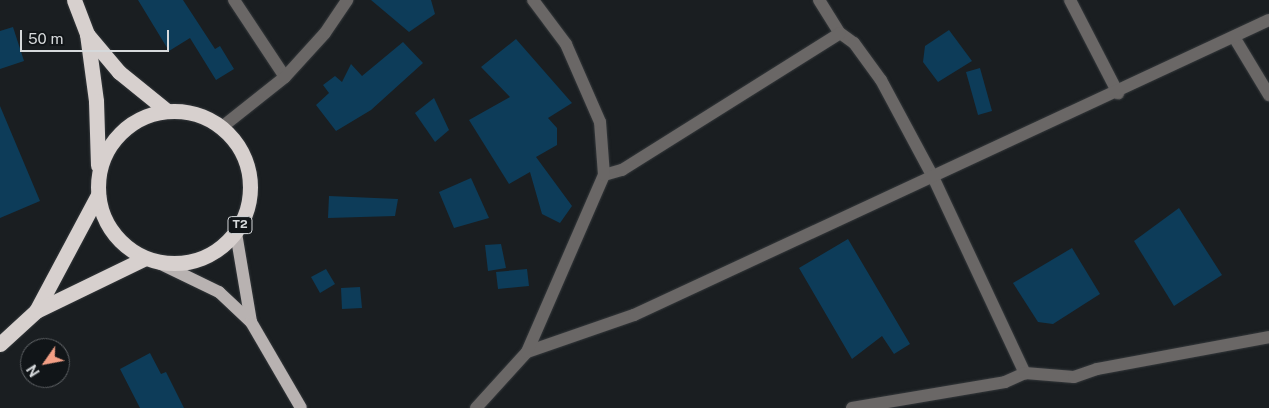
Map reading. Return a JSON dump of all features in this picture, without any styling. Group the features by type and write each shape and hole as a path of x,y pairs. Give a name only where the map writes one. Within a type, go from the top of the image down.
{"highway":[{"name":"T2","path":"74,0 87,34 96,101 98,195 113,233 151,260"},
{"name":"T2","path":"87,34 119,72 166,110"},
{"name":"T2","path":"0,344 36,311 151,260 186,263 214,253 236,234 248,207 250,177 241,149 222,126 196,113 166,110 143,116 122,129 107,148 98,171"},
{"name":"T2","path":"36,311 98,195"}],"main road":[{"path":"236,234 251,322"},
{"path":"151,260 219,292 251,322 302,408"}],"street":[{"path":"234,0 285,77"},
{"path":"222,126 285,77 325,33 347,0"},
{"path":"476,408 527,352 604,176 600,122 566,44 533,0"},
{"path":"819,0 840,33 854,43 881,80 933,177 1025,373"},
{"path":"1070,0 1118,93"},
{"path":"527,352 634,315 1118,93 1269,20"},
{"path":"604,176 622,170 840,33"},
{"path":"1234,37 1269,95"},
{"path":"852,408 1005,382 1025,373 1074,378 1097,369 1269,337"}],"building":[{"path":"138,0 183,0 215,49 220,46 234,69 216,80 190,38 169,51"},
{"path":"371,0 431,0 435,14 409,32"},
{"path":"13,27 24,61 0,69 0,31"},
{"path":"949,30 972,61 938,82 923,62 925,46"},
{"path":"516,39 572,103 548,118 557,128 557,145 536,157 572,206 560,223 542,214 530,172 509,184 469,120 510,97 481,67"},
{"path":"403,42 423,63 371,110 336,131 316,105 329,93 323,85 335,76 342,82 351,64 362,76"},
{"path":"980,68 992,111 978,115 966,72"},
{"path":"434,98 449,130 435,142 415,113"},
{"path":"0,106 40,201 0,218"},
{"path":"471,178 489,218 454,228 439,192"},
{"path":"329,196 398,199 395,216 328,218"},
{"path":"1179,208 1222,275 1174,306 1134,241"},
{"path":"848,239 910,344 894,354 882,336 852,359 799,268"},
{"path":"501,244 506,268 488,271 485,245"},
{"path":"1072,248 1100,294 1053,324 1038,322 1013,283"},
{"path":"326,269 335,284 320,293 311,277"},
{"path":"527,269 529,286 498,289 496,272"},
{"path":"360,287 362,308 342,309 341,288"},
{"path":"150,353 161,374 166,372 184,408 140,408 120,369"}]}
